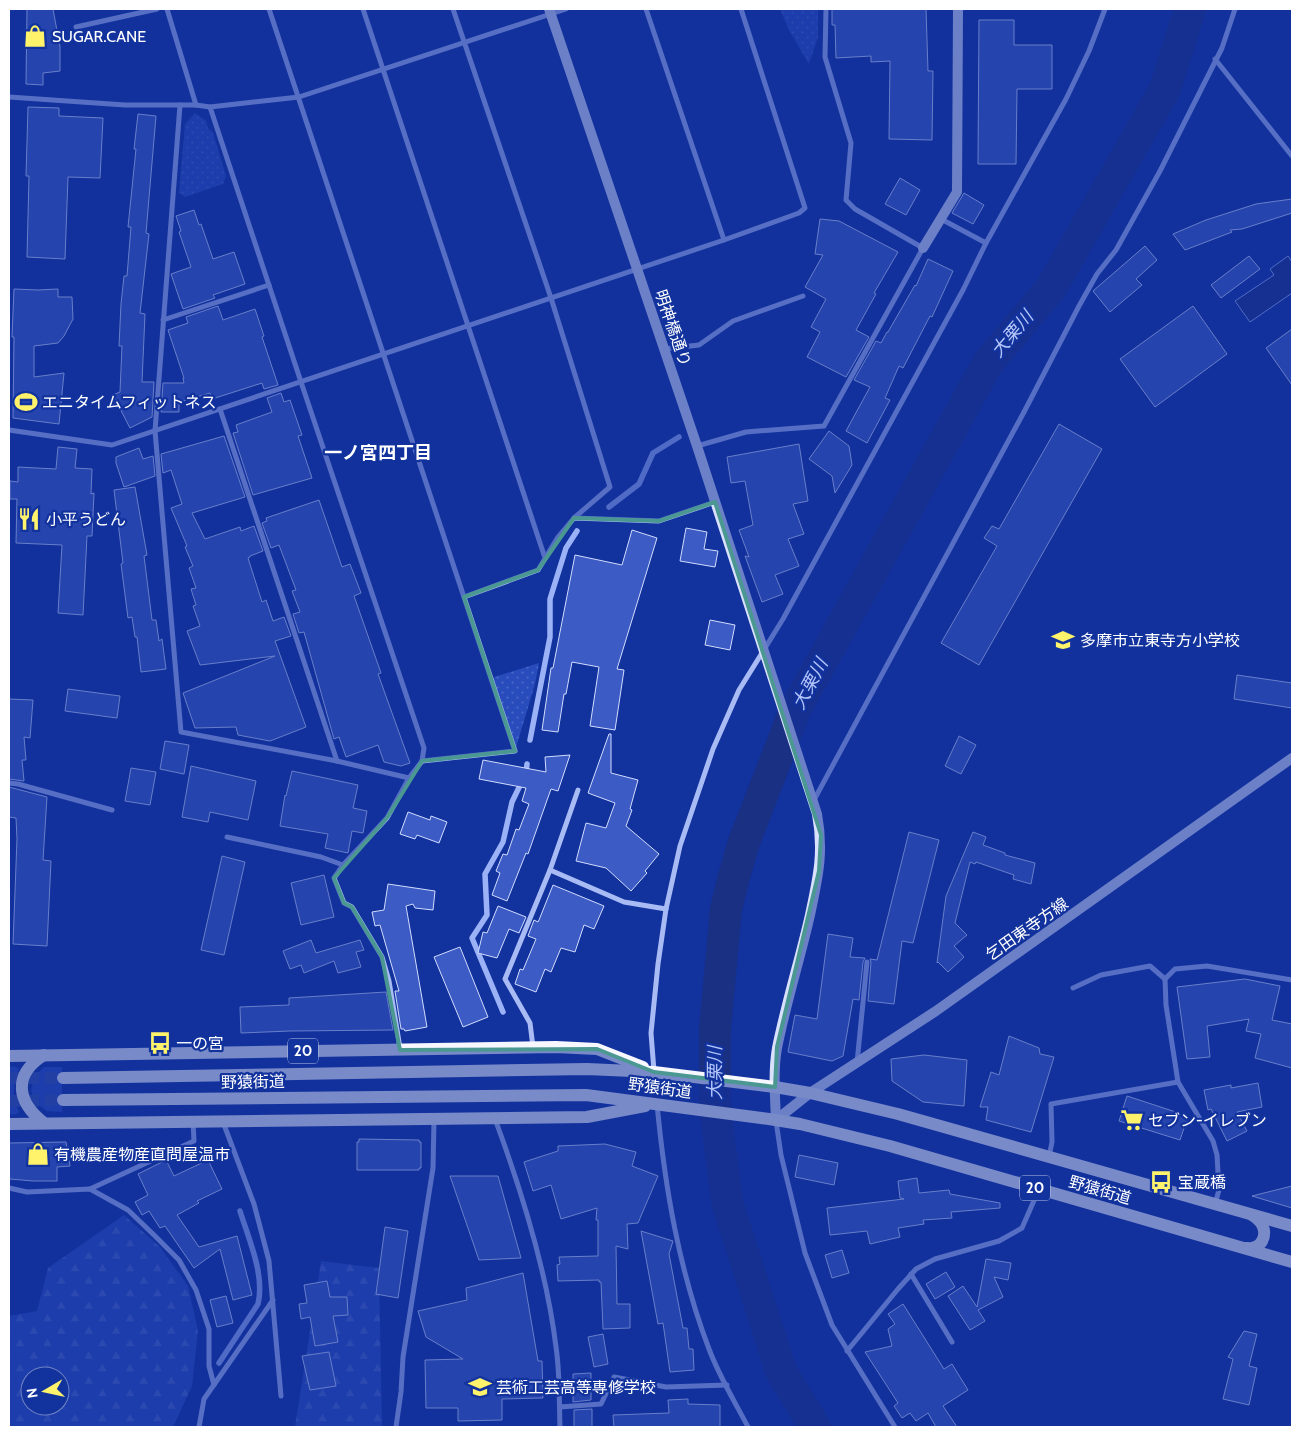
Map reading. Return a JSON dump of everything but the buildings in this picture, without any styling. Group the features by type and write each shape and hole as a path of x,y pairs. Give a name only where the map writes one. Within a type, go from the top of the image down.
{"main road":[{"name":"20","path":"9,1056 533,1048 597,1049 656,1072"},
{"path":"44,1055 27,1069 21,1090 23,1098 33,1115 44,1123"},
{"name":"野猿街道","path":"63,1078 587,1069 656,1072 771,1087 898,1114 1292,1226"},
{"name":"野猿街道","path":"63,1100 586,1095 773,1119 890,1146 1292,1262"},
{"name":"20","path":"9,1124 587,1117 659,1104"},
{"path":"1244,1248 1252,1249 1263,1240 1264,1229 1261,1222 1252,1215"}],"street":[{"path":"76,27 157,9"},
{"path":"167,9 196,105"},
{"path":"269,9 515,750 422,761"},
{"path":"363,9 546,558"},
{"path":"453,9 551,298 610,487 574,518 558,537 538,570 464,597"},
{"path":"9,96 124,106 196,105 210,107 299,98 464,43 550,11 566,9"},
{"path":"646,9 724,240"},
{"path":"9,430 112,445 638,270 799,213 805,208 741,9"},
{"path":"826,9 825,57 851,143 846,200 855,209 924,248"},
{"path":"697,446 746,432 824,426 957,192 958,9"},
{"path":"656,1072 651,1033 666,910 680,846 713,748 739,690 764,654 1066,99 1089,51 1105,9"},
{"path":"812,798 1024,412 1079,306 1098,274 1116,250 1160,171 1222,48 1235,9"},
{"name":"明神橋通り","path":"550,11 697,446 812,798 821,835 819,871 805,938 778,1047 771,1087 773,1119"},
{"path":"1215,59 1292,156"},
{"path":"180,105 162,320 155,431 181,732 337,761 409,778"},
{"path":"210,107 424,748 422,761 409,778 387,818 343,865 334,878 344,902 352,907 382,957 389,981 400,1050"},
{"path":"941,219 986,243"},
{"path":"162,320 270,285"},
{"path":"664,348 699,344 733,321 803,296"},
{"path":"220,409 337,761"},
{"path":"574,518 659,521 715,502"},
{"name":"乞田東寺方線","path":"773,1119 936,1011 1292,758"},
{"path":"9,783 112,810"},
{"path":"533,1048 530,1024 505,979 550,870 578,790"},
{"path":"227,837 321,857 343,865"},
{"path":"550,870 624,902 666,910"},
{"path":"857,1063 868,962"},
{"path":"1073,988 1101,975 1150,966 1165,979 1166,1006 1178,1082 1213,1141 1217,1155 1218,1190 1215,1204"},
{"path":"1165,979 1175,969 1207,966 1292,980"},
{"path":"1049,1157 1052,1142 1051,1104 1178,1082"},
{"path":"659,1104 666,1184 673,1225 691,1297 710,1351 748,1427"},
{"path":"494,1118 514,1172 547,1293 557,1348 560,1427"},
{"path":"396,1427 403,1357 433,1168 434,1119"},
{"path":"773,1119 805,1253 832,1325 895,1427"},
{"path":"223,1121 254,1204 270,1261 281,1396"},
{"path":"9,1188 27,1192 90,1189 194,1142 193,1122"},
{"path":"90,1189 128,1210 179,1260 196,1290 209,1329 209,1366 214,1385"},
{"path":"847,1351 916,1269 935,1259 999,1241 1011,1236 1022,1228 1039,1189"},
{"path":"911,1274 952,1342"},
{"path":"199,1427 204,1399 274,1299"},
{"path":"560,1407 601,1404 614,1377 666,1387 726,1385"}],"highlighted area":[{"path":"715,502 821,835 819,871 777,1047 775,1087 654,1072 597,1049 400,1050 382,957 352,907 344,903 334,878 387,818 422,761 515,751 464,597 538,570 574,518 659,521"}],"green space":[{"path":"780,9 818,9 818,37 809,64 789,30"},
{"path":"195,113 206,121 208,128 213,133 226,176 223,184 185,197 179,193 185,124"},
{"path":"539,663 535,684 515,751 491,678"},
{"path":"9,1066 19,1069 14,1090 19,1112 9,1115"},
{"path":"44,1067 62,1067 62,1112 47,1111 37,1104 31,1091 34,1077"},
{"path":"124,1215 160,1247 188,1286 198,1331 192,1386 173,1427 9,1427 9,1316 37,1311 48,1268"},
{"path":"321,1261 379,1268 382,1427 295,1427"}],"shaded area":[{"path":"1288,256 1292,262 1292,293 1250,322 1235,301 1274,275 1270,269"}],"waterway":[{"name":"大栗川","path":"815,1427 781,1371 727,1202 715,1108 715,1029 726,909 735,873 744,842 796,708 988,363 1051,288 1165,89 1190,9"},
{"path":"609,507 639,484 653,453 679,437"},
{"path":"530,740 550,637 550,599 566,548 577,531"},
{"path":"503,1012 472,938 487,915 485,874 503,842 512,802 526,773 527,764"},
{"path":"219,1363 258,1304 260,1293 258,1269 240,1211"}],"tunnel":[{"path":"9,1078 63,1078"},
{"path":"9,1101 63,1100"}],"place":[{"name":"SUGAR.CANE","path":"35,36"},
{"name":"エニタイムフィットネス","path":"26,402"},
{"name":"小平うどん","path":"29,519"},
{"name":"多摩市立東寺方小学校","path":"1063,640"},
{"name":"一の宮","path":"160,1043"},
{"name":"セブン-イレブン","path":"1132,1120"},
{"name":"有機農産物産直問屋温市","path":"38,1154"},
{"name":"宝蔵橋","path":"1161,1182"},
{"name":"芸術工芸高等専修学校","path":"480,1387"}],"district":[{"name":"一ノ宮四丁目","path":"378,453"}]}
